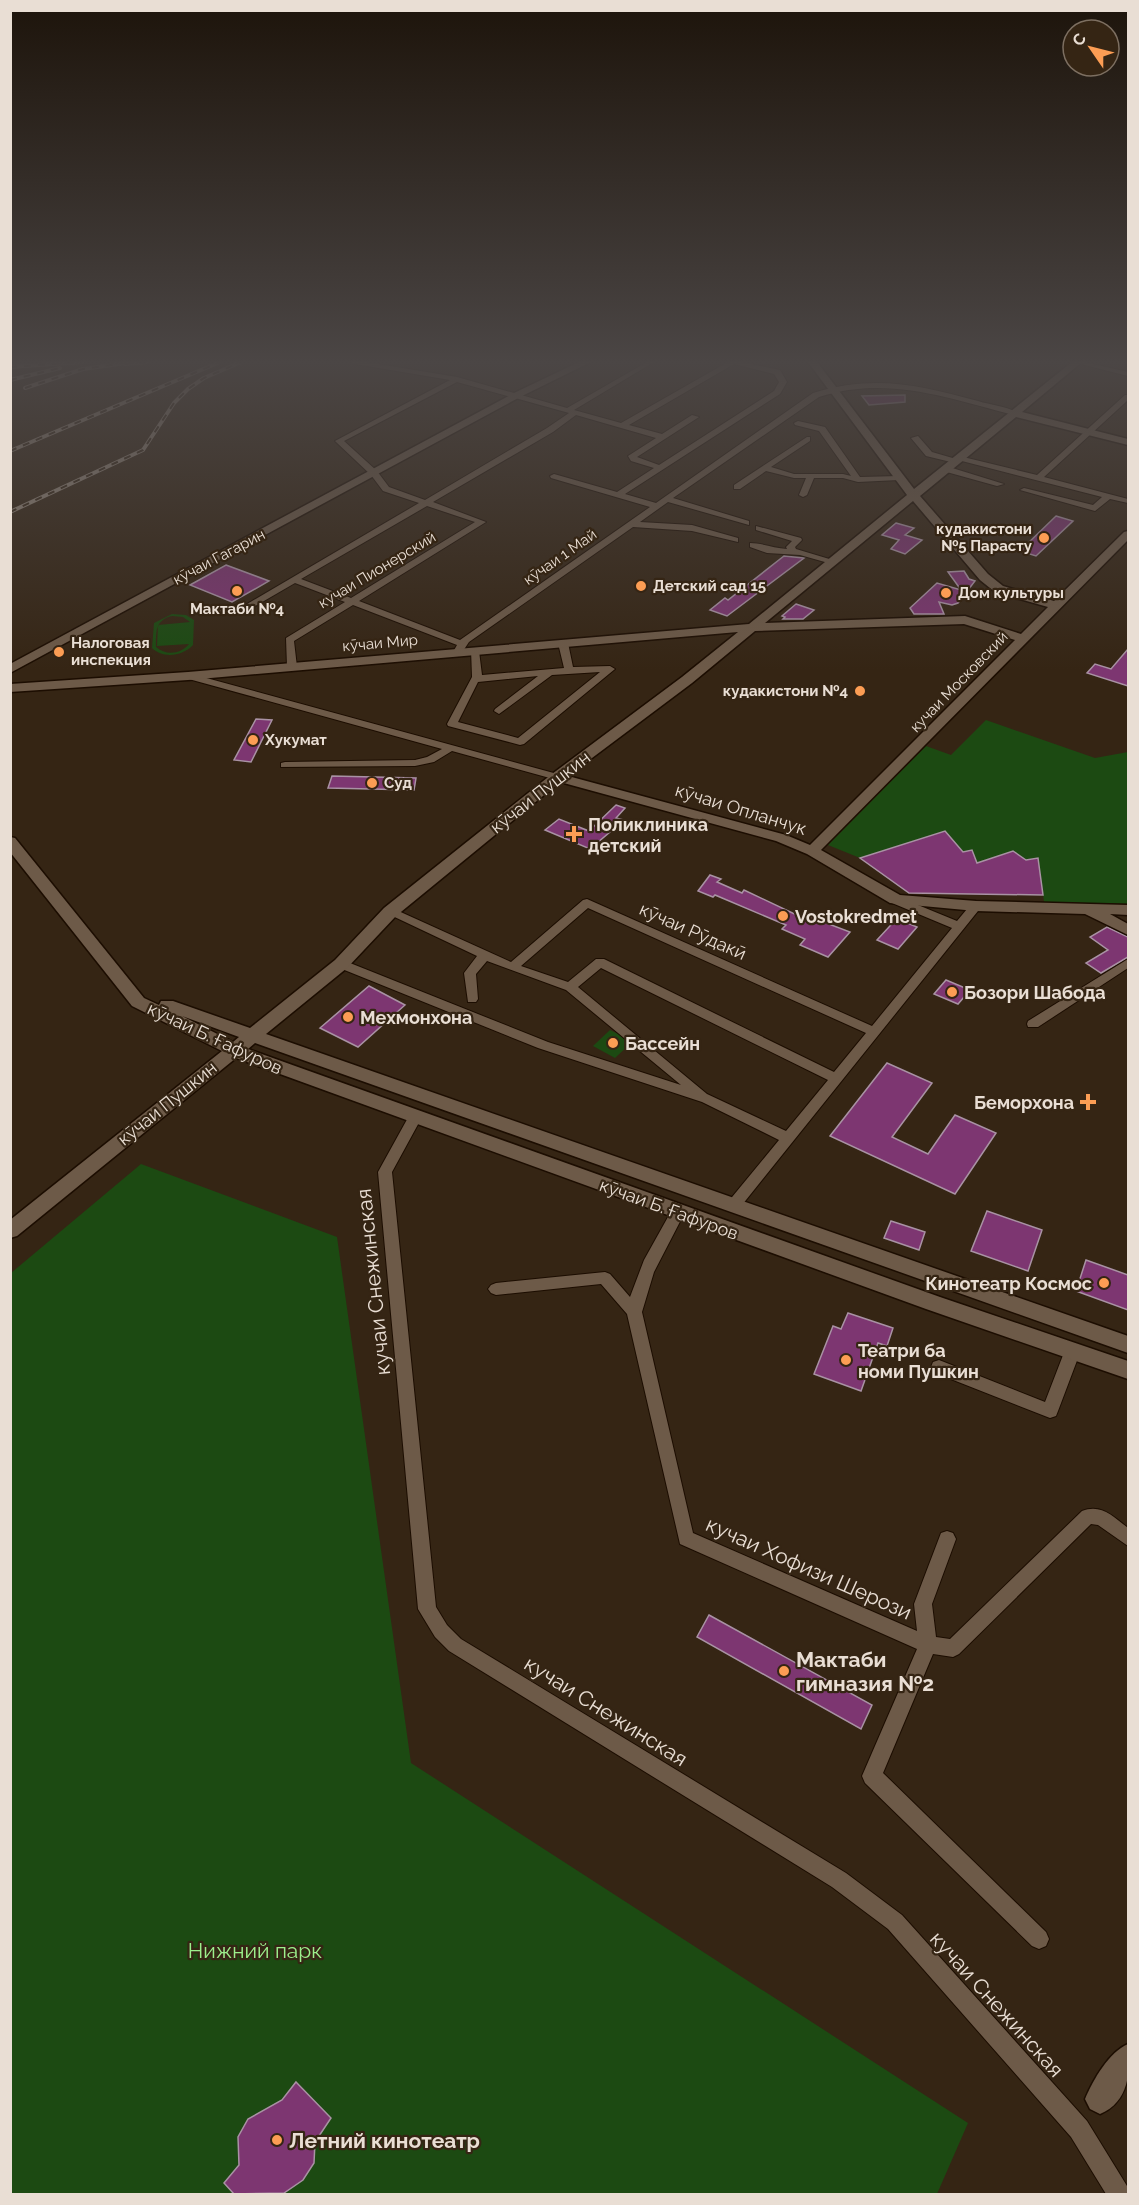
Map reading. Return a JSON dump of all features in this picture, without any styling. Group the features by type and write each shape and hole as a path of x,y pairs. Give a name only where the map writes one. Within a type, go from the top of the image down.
{"street":[{"name":"кучаи Пионерский","path":"292,667 289,640 482,522 386,489 365,465"},
{"name":"кӯчаи Гагарин","path":"10,669 389,465"},
{"path":"205,612 249,606 491,465"},
{"path":"652,465 661,468"},
{"path":"618,495 666,465"},
{"name":"кӯчаи 1 Май","path":"465,649 631,524 716,465"},
{"path":"737,487 769,465"},
{"path":"847,465 858,480"},
{"path":"889,465 984,576 999,589 1056,606"},
{"name":"кӯчаи Пушкин","path":"10,1231 340,964 390,912 557,777 687,680 952,465"},
{"path":"979,465 1128,501"},
{"path":"1039,478 1053,465"},
{"path":"765,468 794,476 843,476 858,480 899,478"},
{"path":"946,470 1000,484"},
{"path":"554,476 657,506"},
{"path":"803,495 811,476"},
{"path":"1024,490 1095,508 1108,496"},
{"path":"667,499 746,523"},
{"path":"631,524 692,528 735,540"},
{"path":"759,528 798,540 790,547 793,551"},
{"name":"кучаи Московский","path":"812,851 1128,534"},
{"path":"753,545 767,550 793,551 832,561"},
{"path":"1113,550 1128,554"},
{"path":"295,580 465,649 477,679"},
{"path":"752,627 965,620 1024,639"},
{"name":"кӯчаи Мир","path":"10,688 188,676 465,649 752,627"},
{"path":"564,643 569,670"},
{"path":"610,669 520,742 452,724 474,679 549,672 610,669"},
{"path":"498,711 549,672"},
{"path":"188,676 557,777"},
{"path":"285,765 415,763 442,755 452,747"},
{"name":"кӯчаи Опланчук","path":"557,777 781,838 812,851 896,900 976,906 1128,910"},
{"path":"10,841 131,994"},
{"path":"896,900 959,926"},
{"name":"кӯчаи Рӯдакӣ","path":"512,967 587,903 874,1032"},
{"path":"733,1206 976,906"},
{"path":"1088,910 1128,930"},
{"path":"390,912 512,967 570,987 707,1099"},
{"path":"472,999 470,973 486,954"},
{"path":"570,987 600,962 837,1079"},
{"path":"1033,1024 1128,963"},
{"path":"340,964 543,1045 707,1099 788,1138"},
{"name":"кӯчаи Б. Ғафуров","path":"131,994 1128,1345"},
{"name":"кӯчаи Б. Ғафуров","path":"131,994 138,1002 256,1060 678,1212 1128,1370"},
{"path":"457,1132 471,1113"},
{"name":"кучаи Снежинская","path":"415,1117 385,1172 427,1609 441,1631 455,1645 839,1880 895,1922 1078,2129 1119,2194"},
{"path":"634,1312 644,1273 678,1212"},
{"path":"496,1289 605,1278 634,1312"},
{"name":"кучаи Хофизи Шерози","path":"634,1312 686,1538 928,1645"},
{"path":"939,1367 1050,1411 1072,1350 1077,1328"},
{"path":"928,1645 953,1648 1088,1516 1101,1517 1128,1539"},
{"path":"947,1539 923,1604 928,1645 872,1776 1039,1939"}],"green space":[{"path":"172,614 186,615 194,620 193,645 179,654 162,654 152,648 154,623","holes":["172,616 183,617 190,622 159,625 162,620","158,627 157,646 189,644 173,653 160,650 156,647"]},
{"path":"986,720 1095,758 1128,752 1128,904 1044,902 1038,858 1026,860 1013,851 977,863 972,850 963,852 945,831 860,858 828,845 926,746 951,755"},
{"name":"Бассейн","path":"610,1030 633,1041 615,1058 593,1046"},
{"name":"Нижний парк","path":"141,1164 337,1237 411,1763 968,2123 937,2194 11,2194 11,1273"}],"building":[{"name":"кудакистони №5 Парасту","path":"1056,516 1073,521 1036,556 1020,551"},
{"path":"896,523 914,528 905,535 922,540 905,554 891,549 899,540 882,535"},
{"path":"784,556 804,558 727,616 710,610 725,598 728,600"},
{"path":"226,565 269,581 232,602 190,585"},
{"name":"Дом культуры","path":"964,571 969,579 975,581 958,603 952,605 939,602 944,614 914,614 910,608 937,583 961,590 948,572"},
{"path":"796,604 814,610 803,619 783,619 785,617 782,616"},
{"path":"1128,649 1128,686 1087,673 1095,664 1111,669"},
{"name":"Хукумат","path":"256,719 272,720 251,762 234,760"},
{"name":"Суд","path":"332,776 416,778 414,790 328,788"},
{"name":"Поликлиника детский","path":"616,805 625,808 616,818 624,820 590,849 545,830 559,819 589,831"},
{"path":"945,831 963,852 972,850 977,863 1013,851 1026,860 1038,858 1043,895 909,893 860,858"},
{"name":"Vostokredmet","path":"710,875 721,879 717,882 742,893 744,890 803,918 805,915 850,932 828,957 800,945 805,939 782,929 786,925 715,895 713,897 698,891"},
{"path":"900,915 909,918 905,922 917,927 898,949 877,940"},
{"path":"1107,927 1128,937 1128,957 1101,973 1086,963 1108,950 1090,937"},
{"name":"Бозори Шабода","path":"946,980 970,990 958,1004 934,994"},
{"name":"Мехмонхона","path":"369,986 405,1005 358,1047 320,1028"},
{"path":"887,1063 932,1083 892,1137 928,1154 955,1115 996,1133 955,1194 830,1136"},
{"path":"987,1211 1042,1230 1028,1271 971,1251"},
{"path":"891,1221 925,1232 919,1250 884,1238"},
{"name":"Кинотеатр Космос","path":"1086,1260 1128,1275 1128,1310 1076,1291"},
{"name":"Театри ба номи Пушкин","path":"848,1313 893,1328 887,1346 878,1343 861,1391 814,1374 833,1326 841,1329"},
{"name":"Мактаби гимназия №2","path":"709,1615 872,1705 861,1729 697,1637"},
{"name":"Летний кинотеатр","path":"296,2082 331,2118 315,2142 314,2163 303,2180 284,2193 234,2194 224,2183 239,2165 238,2137 248,2119 282,2100"}],"railway":[{"path":"10,512 111,465"}],"place":[{"name":"кудакистони №5 Парасту","path":"1044,538"},
{"name":"Детский сад 15","path":"641,586"},
{"name":"Мактаби №4","path":"237,591"},
{"name":"Дом культуры","path":"946,593"},
{"name":"Налоговая инспекция","path":"59,652"},
{"name":"кудакистони №4","path":"860,691"},
{"name":"Хукумат","path":"253,740"},
{"name":"Суд","path":"372,783"},
{"name":"Поликлиника детский","path":"574,834"},
{"name":"Vostokredmet","path":"783,916"},
{"name":"Бозори Шабода","path":"952,992"},
{"name":"Мехмонхона","path":"348,1017"},
{"name":"Бассейн","path":"613,1043"},
{"name":"Беморхона","path":"1088,1102"},
{"name":"Кинотеатр Космос","path":"1104,1283"},
{"name":"Театри ба номи Пушкин","path":"846,1360"},
{"name":"Мактаби гимназия №2","path":"784,1671"},
{"name":"Летний кинотеатр","path":"277,2140"}]}
